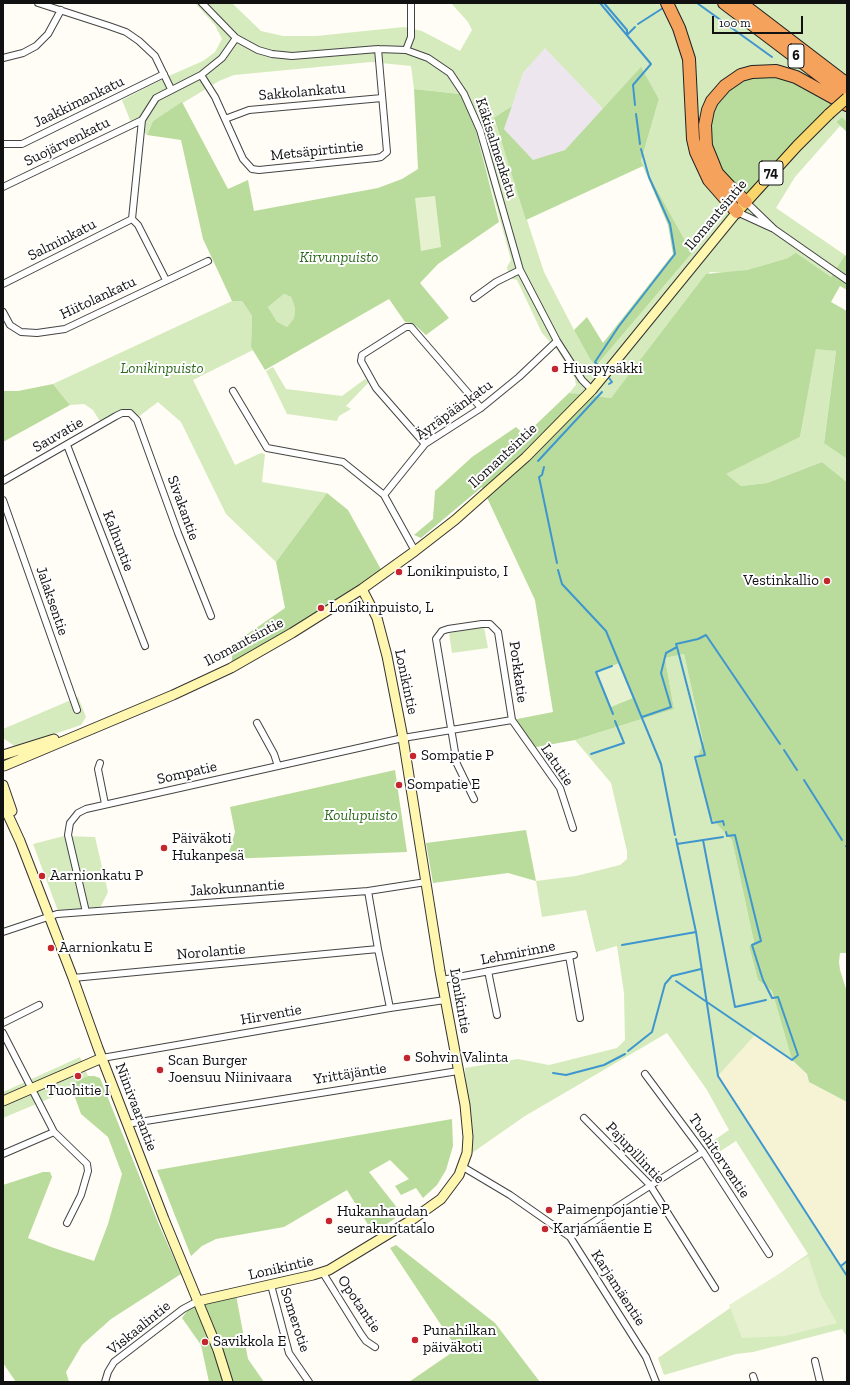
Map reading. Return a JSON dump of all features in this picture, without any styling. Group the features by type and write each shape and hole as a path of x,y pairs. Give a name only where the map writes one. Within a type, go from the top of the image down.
{"highway":[{"path":"667,3 679,28 689,59 693,139 696,152 709,180 737,212"},
{"name":"6","path":"724,3 847,97"},
{"name":"6","path":"741,3 847,84"},
{"path":"746,202 717,173 706,146 704,125 708,110 712,100 722,89 732,80 747,73 764,70 776,71 796,77 847,105"}],"main road":[{"name":"Ilomantsintie","path":"4,767 92,728 173,695 231,668 292,633 362,589 455,520 526,457 592,390 737,212 847,97"},
{"name":"Lonikintie","path":"198,1301 323,1273 407,1223 441,1199 452,1187 463,1167 467,1154 468,1137 458,1071 445,1000 403,738 387,656 377,618 362,589"},
{"name":"Ilomantsintie","path":"3,755 92,728"},
{"path":"3,755 4,767"},
{"name":"Niinivaarantie","path":"3,785 20,841"},
{"name":"Niinivaarantie","path":"3,804 20,841 127,1124 218,1350 228,1382"},
{"path":"3,1101 102,1058"}],"street":[{"path":"38,3 126,32 148,48 155,56 171,89"},
{"name":"Käkisalmenkatu","path":"202,3 236,38 258,50 272,54 292,56 378,49 406,50 428,58 450,73 464,94 480,130 520,270 557,341 582,380 592,390"},
{"path":"406,50 411,37 411,3"},
{"path":"3,58 23,53 36,46 48,34 60,10"},
{"path":"166,280 138,225 132,219 142,120 156,98 201,75 222,58 236,38"},
{"name":"Metsäpirtintie","path":"201,75 225,119 243,159 252,169 259,170 376,158 381,157 387,152 378,49"},
{"name":"Jaakkimankatu","path":"3,144 22,144 164,74"},
{"name":"Sakkolankatu","path":"225,119 249,110 382,98"},
{"name":"Suojärvenkatu","path":"3,187 142,120"},
{"path":"746,202 774,229 847,280"},
{"path":"737,212 774,229"},
{"name":"Salminkatu","path":"3,284 132,219"},
{"name":"Hiitolankatu","path":"3,312 10,325 21,332 37,333 65,329 208,261"},
{"path":"474,298 496,282 520,270"},
{"path":"426,444 376,388 361,361 362,355 406,327 411,327 481,408"},
{"name":"Äyräpäänkatu","path":"384,495 426,444 481,408 519,377 557,341"},
{"path":"233,391 267,448 342,462 384,495 415,551"},
{"name":"Sauvatie","path":"3,481 116,416 127,412"},
{"name":"Sivakantie","path":"127,412 137,420 178,533 211,616"},
{"name":"Kalhuntie","path":"67,445 145,646"},
{"name":"Jalaksentie","path":"3,500 77,710"},
{"name":"Porkkatie","path":"403,738 512,720 498,632 490,624 442,631 436,639 451,730"},
{"name":"Latutie","path":"512,720 560,788 573,828"},
{"path":"257,723 274,754 278,766"},
{"path":"451,730 457,764 474,799"},
{"name":"Sompatie","path":"86,912 68,835 70,823 78,813 86,809 105,804 403,738"},
{"path":"100,763 98,769 105,804"},
{"name":"Jakokunnantie","path":"3,932 49,916 368,891 426,882"},
{"path":"368,891 390,1008"},
{"name":"Norolantie","path":"73,978 378,949"},
{"name":"Lehmirinne","path":"442,980 572,955 580,1018"},
{"path":"488,971 497,1015"},
{"name":"Hirventie","path":"102,1058 390,1008 445,1000"},
{"path":"3,1023 39,1005"},
{"path":"3,1033 33,1088 54,1132 87,1164 88,1171 81,1195 67,1223"},
{"name":"Yrittäjäntie","path":"127,1124 458,1071"},
{"name":"Tuohitorventie","path":"645,1074 703,1152 769,1254"},
{"name":"Pajupillintie","path":"584,1118 650,1186 716,1288"},
{"path":"3,1154 54,1132"},
{"path":"570,1237 703,1152"},
{"name":"Karjamäentie","path":"463,1167 510,1195 570,1237 646,1357 656,1382"},
{"name":"Opotantie","path":"323,1273 361,1334 366,1341 375,1347"},
{"name":"Somerotie","path":"271,1285 289,1353 309,1382"},
{"name":"Viskaalintie","path":"105,1382 108,1372 114,1362 183,1309 198,1301"},
{"path":"815,1361 820,1382"}],"shaded area":[{"path":"545,47 603,109 565,150 533,161 504,129 523,73"},
{"path":"755,1035 792,1060 807,1074 809,1082 847,1102 847,1261 841,1266 718,1076"}],"green space":[{"path":"195,3 232,3 261,31 283,36 316,36 404,27 422,31 460,51 472,30 468,22 451,3 847,3 847,92 743,201 585,396 569,393 576,385 575,379 558,351 542,333 517,280 509,278 507,267 511,260 476,131 460,94 414,89 411,66 371,62 234,75 219,81 153,121 147,135 130,120 122,100 171,75 203,61 215,52 222,39 215,25","holes":["545,48 603,109 641,68 659,99 641,161 692,253 596,366 590,359 544,272 494,119 512,106 523,73"]},
{"path":"641,67 659,99 641,161 692,253 596,366 590,359 574,330 587,317 603,343 673,254 668,225 643,166 526,220 494,118 512,106 504,129 533,160 565,150"},
{"path":"777,73 837,101 745,199 732,187 711,155 709,112 733,82"},
{"name":"Kirvunpuisto","path":"414,89 460,94 476,131 499,222 438,264 420,283 449,318 426,335 416,326 405,322 389,299 265,370 251,347 252,316 242,301 232,301 203,239 181,140 147,135 153,121 182,102 228,189 248,180 254,211 378,188 402,179 418,169","holes":["284,294 291,297 295,308 294,318 287,327 277,322 268,307"]},
{"path":"847,105 847,122 842,117 836,122 840,126 795,177 776,208 845,255 831,277 788,258 747,270 729,273 710,272 611,398 588,396 763,185 836,113"},
{"path":"842,117 847,122 847,132 836,122"},
{"path":"435,196 441,247 421,251 415,198"},
{"path":"796,253 831,277 845,255 847,256 847,290 840,286 831,302 847,311 847,459 824,443 836,351 816,349 800,437 726,474 741,486 767,483 822,462 847,482 847,953 840,953 839,962 847,992 847,1102 809,1082 807,1074 792,1060 772,991 758,980 749,946 754,942 732,840 709,816 696,763 703,741 684,654 665,658 674,709 575,740 531,748 512,720 553,712 535,600 482,487 421,538 414,535 433,519 435,491 472,457 516,427 525,435 569,393 611,398 706,274 747,270 788,258"},
{"path":"284,294 291,297 295,308 294,318 287,327 277,323 268,307"},
{"name":"Lonikinpuisto","path":"232,301 242,301 252,316 251,347 253,350 193,380 235,465 261,453 265,454 262,482 327,493 276,562 226,514 181,422 158,402 138,417 131,412 101,423 93,410 84,404 70,405 53,384"},
{"path":"816,348 836,351 824,442 847,459 847,482 822,462 767,483 741,486 725,474 800,437"},
{"path":"273,367 286,389 342,396 365,379 369,382 346,406 351,409 339,416 337,421 287,414 266,371"},
{"path":"53,384 70,405 3,442 3,391 18,391"},
{"path":"327,493 348,510 383,573 231,669 233,644 285,608 276,562"},
{"path":"484,627 488,648 452,653 449,633"},
{"path":"684,654 703,741 696,763 709,816 732,840 754,942 749,946 758,980 772,991 792,1060 755,1035 718,1076 840,1266 847,1261 847,1337 842,1329 753,1352 736,1354 664,1375 658,1358 808,1254 736,1141 713,1156 707,1145 729,1130 707,1090 667,1033 525,1116 469,1155 465,1068 518,1059 549,1065 617,1048 625,1040 624,993 617,946 596,952 586,910 542,917 536,881 576,876 620,865 627,859 627,851 611,783 575,740 674,709 665,658"},
{"path":"619,663 633,698 611,707 597,672"},
{"path":"78,697 86,717 81,725 16,747 3,738 3,729"},
{"name":"Koulupuisto","path":"395,770 407,852 227,859 235,832 230,807"},
{"path":"526,830 536,881 508,873 433,883 426,843"},
{"path":"64,836 95,837 108,892 100,908 58,911 33,844"},
{"path":"80,1057 88,1076 74,1082 72,1089 3,1118 3,1092"},
{"path":"88,1076 100,1078 159,1225 181,1274 111,1319 82,1345 66,1372 69,1382 16,1382 3,1363 3,1185 43,1172 50,1172 52,1177 28,1238 94,1261 108,1224 122,1174 108,1137 81,1114 72,1089 74,1082"},
{"path":"452,1119 453,1146 446,1170 437,1185 423,1198 416,1188 401,1195 395,1186 409,1179 390,1160 369,1172 402,1214 373,1233 347,1190 284,1227 216,1239 202,1246 191,1256 157,1170"},
{"path":"396,1245 495,1323 540,1382 409,1382 457,1349 390,1248"},
{"path":"808,1256 821,1295 837,1323 785,1336 742,1338 729,1305"},
{"path":"236,1295 248,1359 264,1382 209,1382 201,1345 182,1318 189,1308"}],"waterway":[{"path":"600,3 651,64 633,85 635,105"},
{"path":"604,3 627,30 627,34"},
{"path":"697,3 772,57"},
{"path":"638,24 663,8"},
{"path":"628,34 635,27"},
{"path":"636,114 640,144"},
{"path":"602,370 595,362 619,326 675,254 670,224 649,177 641,149"},
{"path":"609,378 612,382 609,384"},
{"path":"538,461 602,392"},
{"path":"544,467 542,475 539,477 557,563"},
{"path":"558,570 562,584 606,631 661,764 675,835"},
{"path":"642,717 671,707 661,673 666,653 677,647 676,644 698,639 706,635 780,744"},
{"path":"677,647 705,755 695,757 712,823 723,821 724,825"},
{"path":"612,666 596,672 613,714"},
{"path":"591,754 624,743 615,721"},
{"path":"784,750 797,770"},
{"path":"804,780 842,840"},
{"path":"726,832 727,836"},
{"path":"727,836 735,835 761,941 752,945 763,980 772,998"},
{"path":"677,844 723,837"},
{"path":"676,839 696,932 718,1076 847,1276"},
{"path":"703,840 735,1007 766,1000"},
{"path":"622,945 696,932"},
{"path":"628,1051 652,1032 665,984 672,976 701,969"},
{"path":"676,981 792,1060 798,1055 778,997 773,998"},
{"path":"553,1073 566,1075 604,1065 625,1054"},
{"path":"841,1266 847,1261"}],"place":[{"name":"Hiuspysäkki","path":"555,369"},
{"name":"Lonikinpuisto, I","path":"399,572"},
{"name":"Vestinkallio","path":"827,581"},
{"name":"Lonikinpuisto, L","path":"321,608"},
{"name":"Sompatie P","path":"413,756"},
{"name":"Sompatie E","path":"399,785"},
{"name":"Päiväkoti Hukanpesä","path":"164,848"},
{"name":"Aarnionkatu P","path":"42,876"},
{"name":"Aarnionkatu E","path":"51,948"},
{"name":"Sohvin Valinta","path":"407,1058"},
{"name":"Scan Burger Joensuu Niinivaara","path":"160,1070"},
{"name":"Tuohitie I","path":"78,1076"},
{"name":"Paimenpojantie P","path":"549,1210"},
{"name":"Hukanhaudan seurakuntatalo","path":"329,1221"},
{"name":"Karjamäentie E","path":"545,1229"},
{"name":"Punahilkan päiväkoti","path":"415,1340"},
{"name":"Savikkola E","path":"205,1342"}]}
